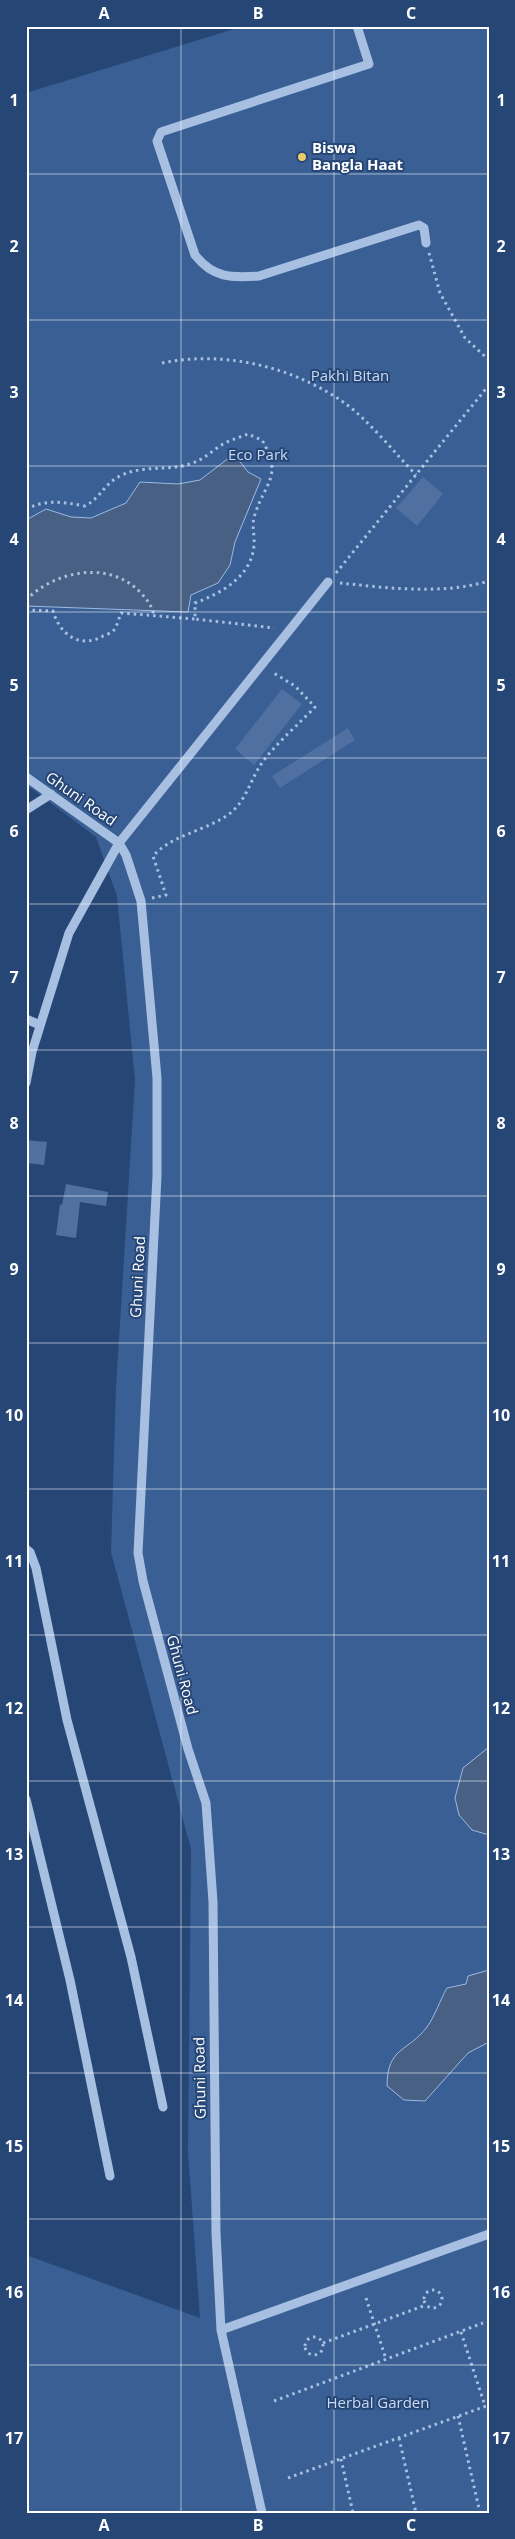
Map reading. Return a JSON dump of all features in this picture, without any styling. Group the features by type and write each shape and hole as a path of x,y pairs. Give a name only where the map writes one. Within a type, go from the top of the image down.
{"street":[{"path":"357,26 369,64 161,132 157,141 194,255 204,267 218,274 239,277 259,276 419,225 424,228 426,243"},
{"path":"119,843 328,582"},
{"name":"Ghuni Road","path":"26,777 119,843 126,855 141,900 157,1078 157,1176 138,1554 143,1581 207,1812 213,1902 216,2233 221,2330 262,2513"},
{"path":"26,810 51,794"},
{"name":"Ghuni Road","path":"26,1083 32,1052 69,932 119,843"},
{"path":"26,1020 40,1025"},
{"path":"26,1548 30,1552 36,1568 67,1720 131,1957 164,2107"},
{"path":"26,1799 70,1980 110,2176"},
{"path":"221,2330 489,2234"}],"path":[{"path":"426,243 440,293 465,338 489,360"},
{"path":"162,363 174,360 220,360 264,365 296,375 348,405 416,474"},
{"path":"328,582 489,386"},
{"path":"26,509 36,504 59,501 85,506 97,499 108,482 125,474 145,468 178,468 193,464 224,444 248,434 262,440 273,463 270,481 254,515 253,555 237,580 210,597 195,603 194,619"},
{"path":"26,600 57,578 75,573 106,574 118,577 135,587 152,605 154,616"},
{"path":"328,582 380,587 444,588 489,581"},
{"path":"26,610 53,611 56,622 64,632 76,640 92,642 114,631 121,613 289,630"},
{"path":"141,900 166,895 153,856 161,848 228,814 244,800 260,765 314,708 295,686 261,666"},
{"path":"437,2291 442,2298 439,2307 430,2308 426,2305 424,2296 428,2292 437,2291"},
{"path":"366,2298 386,2359"},
{"path":"323,2343 426,2305"},
{"path":"274,2401 483,2323"},
{"path":"288,2478 487,2405 461,2332"},
{"path":"313,2337 318,2338 323,2343 323,2350 315,2355 307,2352 305,2348 306,2343 313,2337"},
{"path":"458,2416 480,2513"},
{"path":"399,2438 416,2513"},
{"path":"341,2459 353,2513"}],"green space":[{"name":"Eco Park","path":"244,26 489,26 489,2513 26,2513 26,2255 200,2318 188,2152 191,1849 111,1552 116,1388 135,1080 117,896 96,837 31,788 26,790 26,93"}],"shaded area":[{"path":"234,454 248,472 261,479 235,542 230,565 218,583 191,595 188,612 26,606 26,520 46,509 71,517 91,518 126,503 140,482 178,484 200,480"},
{"path":"489,1747 489,1835 472,1830 459,1815 455,1798 463,1768"},
{"path":"489,1970 489,2042 468,2053 425,2101 404,2100 387,2086 388,2073 395,2057 427,2027 447,1988 466,1984 468,1976"}],"building":[{"path":"423,477 443,494 417,526 396,508"},
{"path":"282,689 302,704 254,765 235,749"},
{"path":"348,728 355,740 280,788 272,776"},
{"path":"26,1140 47,1142 44,1165 26,1163"},
{"path":"66,1184 108,1192 106,1206 80,1202 76,1238 56,1235 60,1204 62,1205"}],"place":[{"name":"Biswa Bangla Haat","path":"302,157"}],"park label":[{"name":"Pakhi Bitan","path":"350,376"},
{"name":"Herbal Garden","path":"378,2403"}]}
